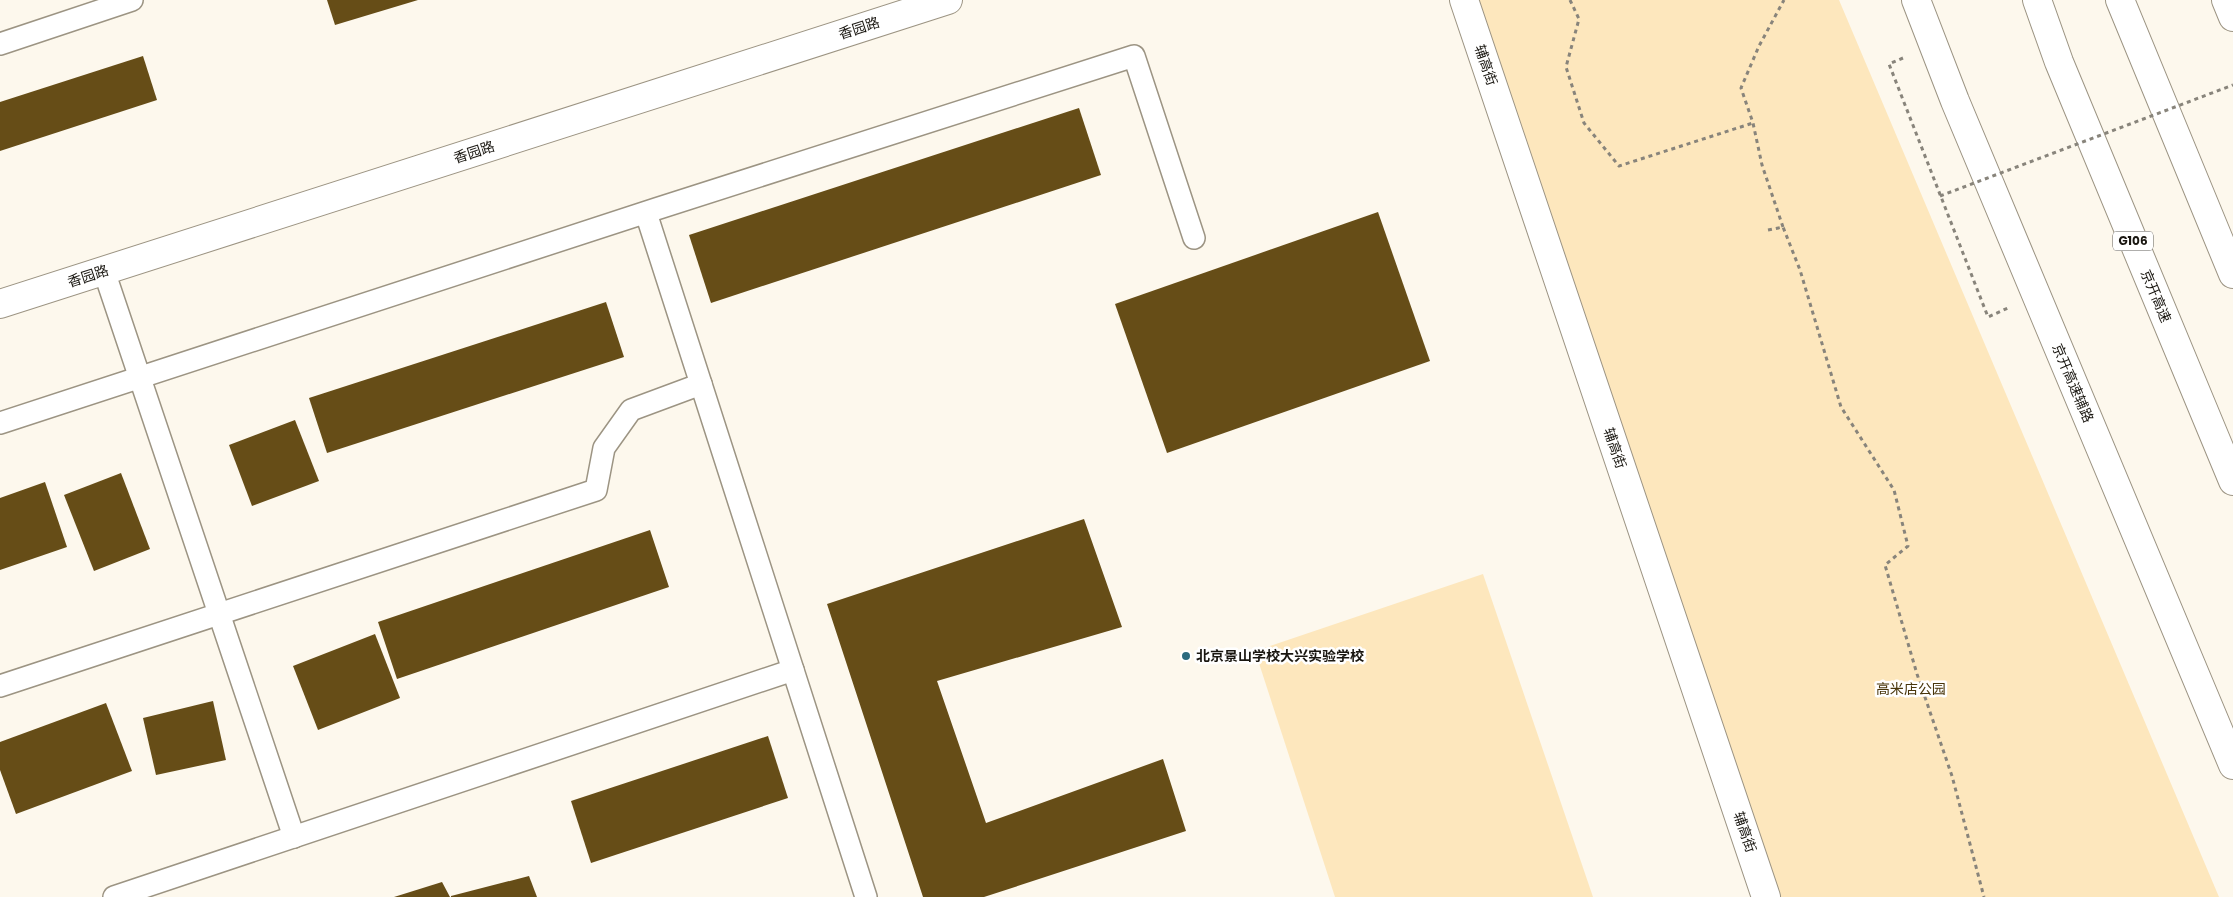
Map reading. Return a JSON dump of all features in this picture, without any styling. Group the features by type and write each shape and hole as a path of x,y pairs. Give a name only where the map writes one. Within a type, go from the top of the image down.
{"main road":[{"name":"香园路","path":"0,304 948,0"},
{"name":"辅高街","path":"1464,0 1766,897"},
{"name":"京开高速辅路","path":"1916,0 1958,110 2233,765"},
{"name":"京开高速","path":"2037,0 2059,62 2233,481"},
{"path":"2120,0 2233,274"},
{"path":"2226,0 2233,17"}],"lane":[{"path":"0,44 132,0"},
{"path":"0,423 1134,56 1194,238"},
{"path":"646,213 866,897"},
{"path":"104,271 294,837"},
{"path":"0,686 219,616 596,490 604,448 631,410 701,384"},
{"path":"114,897 793,670"}],"path":[{"path":"1570,0 1579,20 1566,67 1584,123 1620,166 1753,123"},
{"path":"1784,0 1759,46 1741,88 1753,123 1762,164 1800,270 1841,407 1894,490 1908,546 1885,566 1917,674 1952,776 1984,897"},
{"path":"1889,64 1988,317"},
{"path":"1940,196 2233,85"},
{"path":"1768,230 1784,227"}],"green space":[{"name":"高米店公园","path":"1464,0 1839,0 2219,897 1766,897"},
{"path":"1483,574 1593,897 1335,897 1255,651"}],"building":[{"path":"327,0 418,0 335,25"},
{"path":"143,56 157,100 0,151 0,102"},
{"path":"1079,108 1101,175 711,303 689,235"},
{"path":"1378,212 1430,361 1167,453 1115,304"},
{"path":"606,302 624,357 327,453 309,398"},
{"path":"295,420 319,481 252,506 229,445"},
{"path":"121,473 150,549 94,571 64,495"},
{"path":"45,482 67,547 0,570 0,498"},
{"path":"1084,519 1122,627 937,681 986,823 1163,759 1186,831 984,897 923,897 827,604"},
{"path":"650,530 669,587 397,679 378,622"},
{"path":"375,634 400,698 318,730 293,666"},
{"path":"213,701 226,760 156,775 143,718"},
{"path":"106,703 132,771 16,814 0,770 0,742"},
{"path":"768,736 788,798 591,863 571,801"},
{"path":"529,876 537,897 451,897 451,896"},
{"path":"442,882 450,897 394,897"}],"place":[{"name":"北京景山学校大兴实验学校","path":"1186,656"}]}
